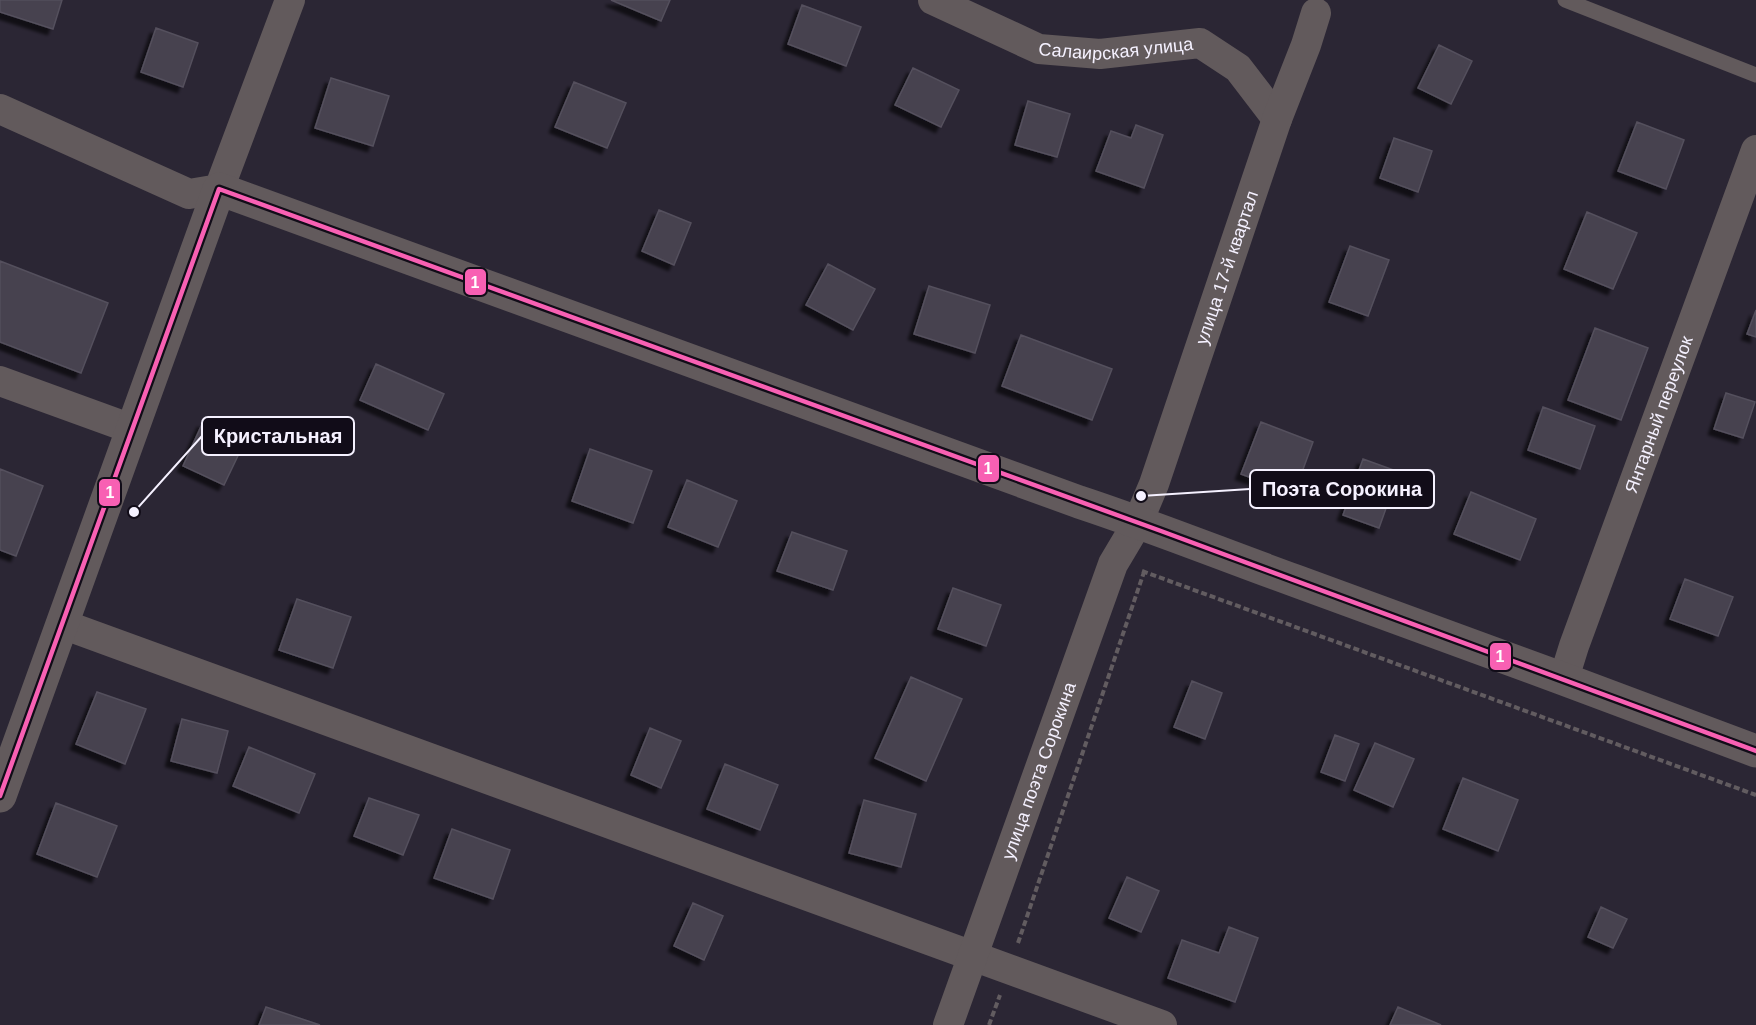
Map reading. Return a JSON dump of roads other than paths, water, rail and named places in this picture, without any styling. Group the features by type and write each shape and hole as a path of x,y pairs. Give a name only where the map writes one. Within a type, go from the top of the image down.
{"street":[{"path":"0,796 219,189 290,0"},
{"name":"Салаирская улица","path":"933,0 1039,49 1100,54 1200,43 1238,68 1277,118"},
{"name":"улица 17-й квартал","path":"1138,522 1154,483 1277,118 1316,13"},
{"path":"0,110 189,194 219,189 1138,522 1756,751"},
{"name":"Янтарный переулок","path":"1564,678 1756,150"},
{"path":"0,381 132,429"},
{"name":"улица поэта Сорокина","path":"948,1025 1113,564 1138,522"},
{"path":"62,624 1162,1025"}],"lane":[{"path":"1565,0 1756,75"}],"place":[{"name":"Поэта Сорокина","path":"1141,496"},
{"name":"Кристальная","path":"134,512"}]}
